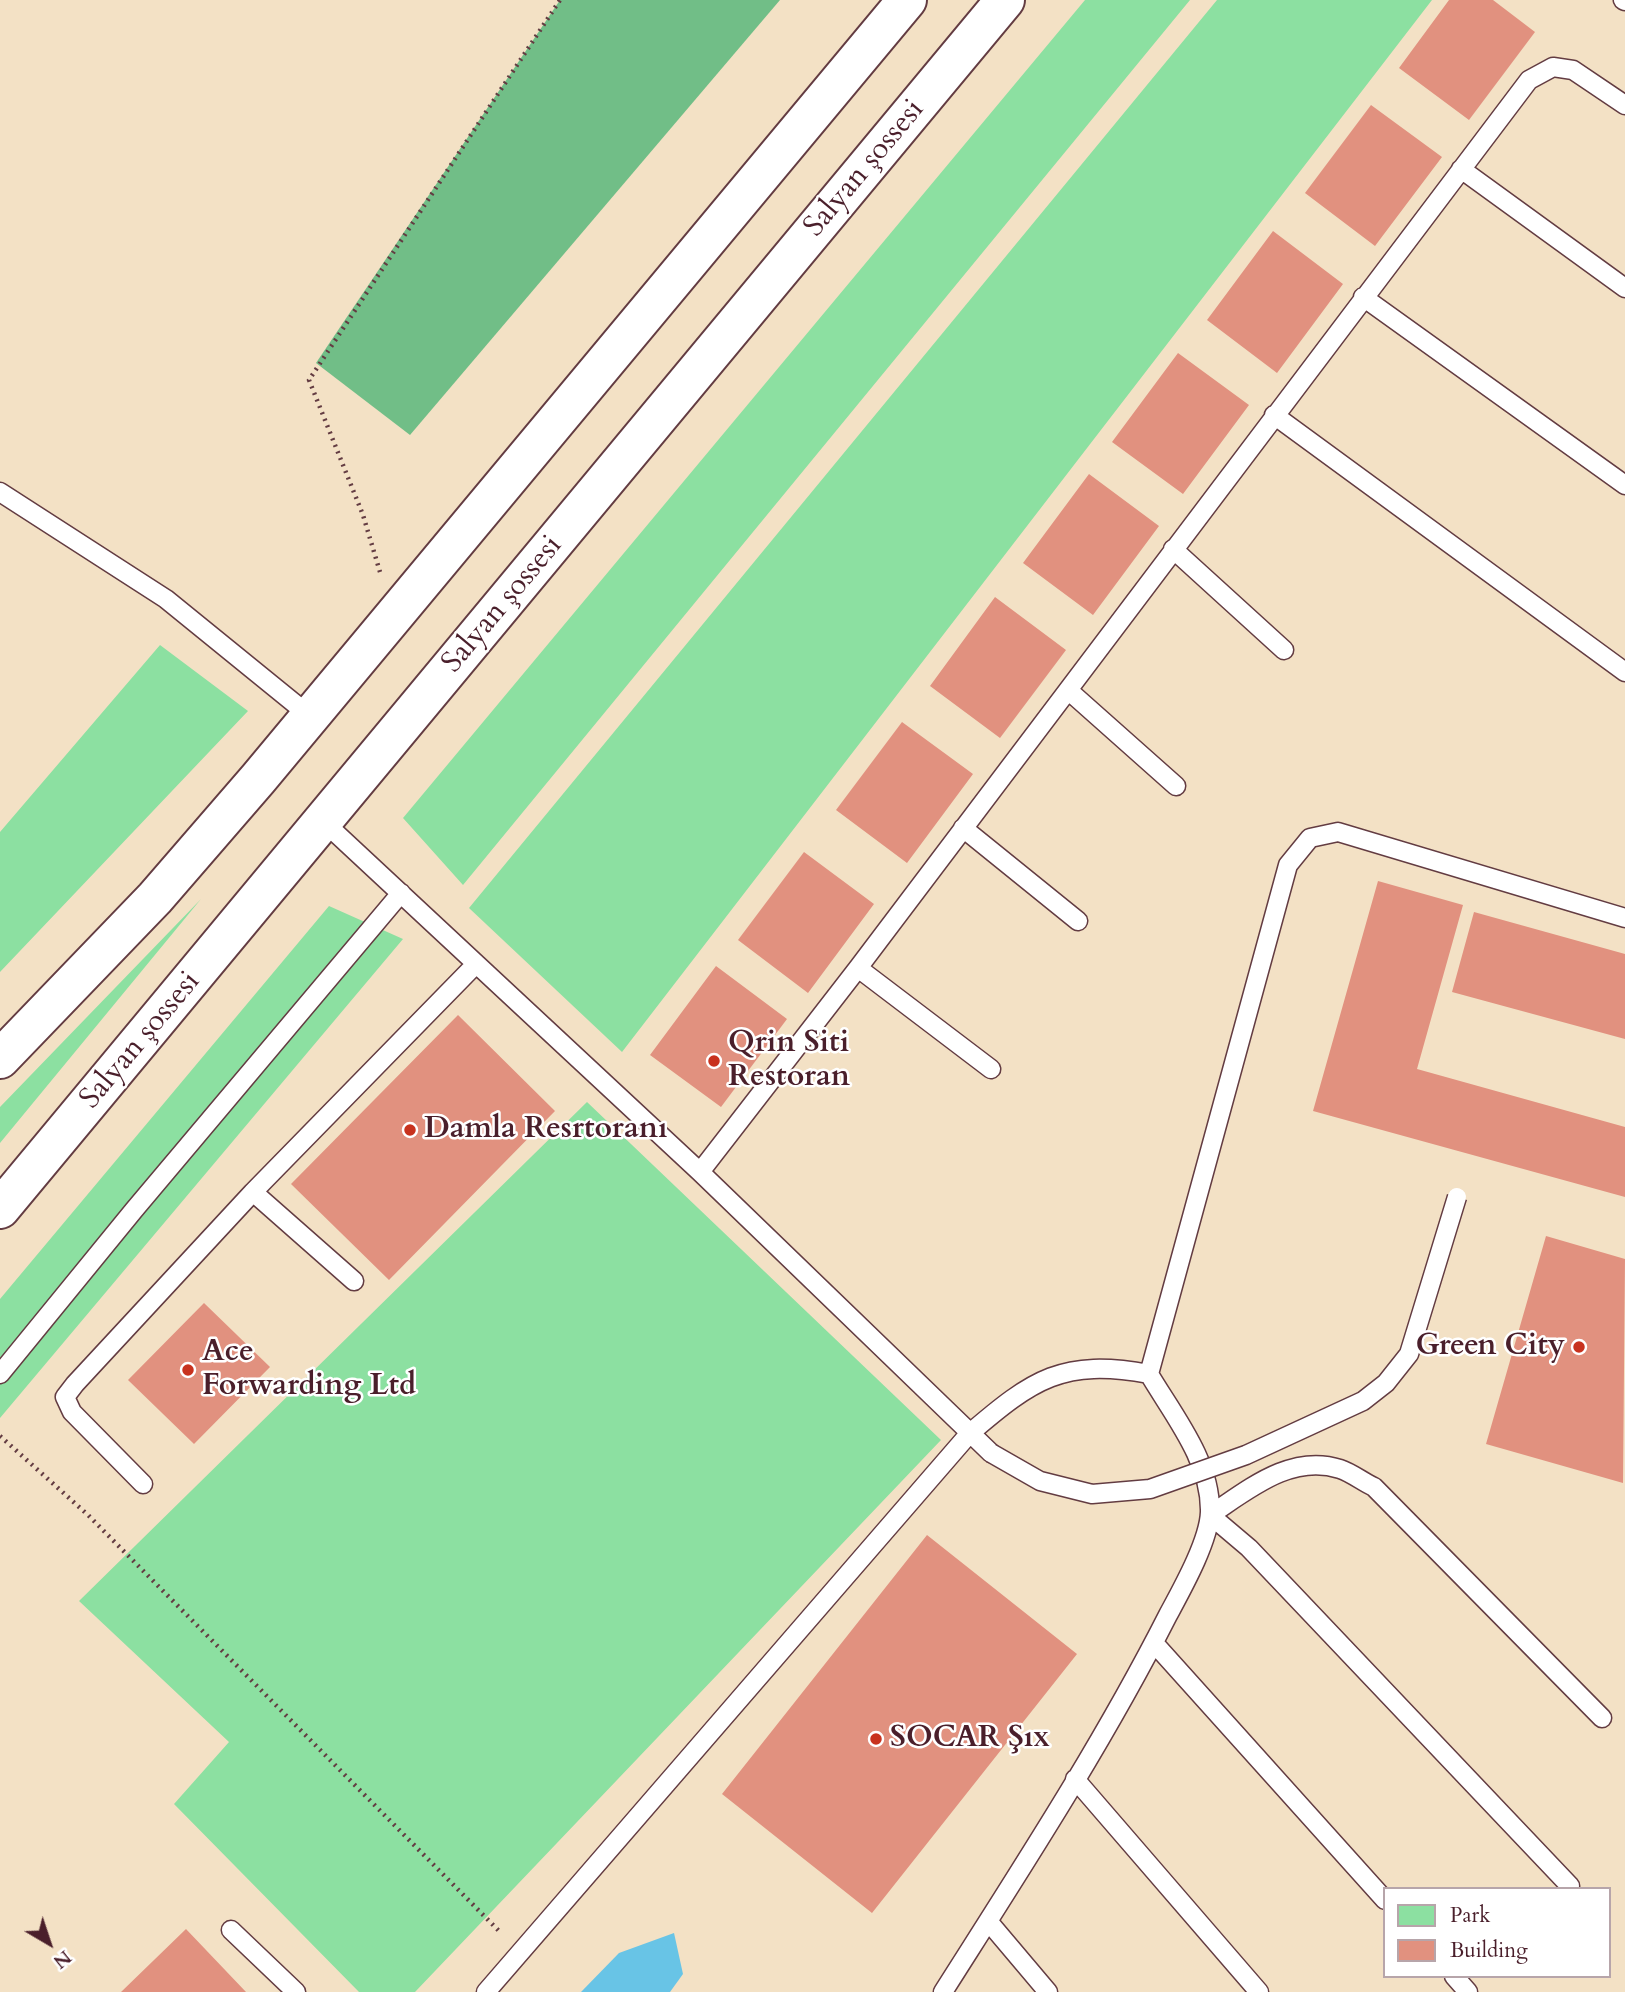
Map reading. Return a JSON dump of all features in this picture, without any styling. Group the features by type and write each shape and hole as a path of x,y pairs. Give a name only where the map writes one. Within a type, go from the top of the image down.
{"highway":[{"path":"0,1059 155,898 908,0"},
{"name":"Salyan şossesi","path":"0,1209 1005,0"}],"lane":[{"path":"699,1172 858,968 1529,80 1553,67 1573,69 1625,105"},
{"path":"1461,169 1625,288"},
{"path":"1363,298 1625,485"},
{"path":"1274,415 1625,672"},
{"path":"0,492 166,599 310,716"},
{"path":"1173,549 1284,650"},
{"path":"1068,690 1176,786"},
{"path":"324,822 699,1172 970,1434 991,1453 1040,1481 1091,1494 1150,1489 1246,1455 1363,1401 1386,1383 1409,1354 1457,1197"},
{"path":"963,828 1078,921"},
{"path":"943,1992 1075,1779 1154,1643 1201,1546 1210,1515 1208,1490 1200,1459 1149,1374 1288,865 1310,838 1338,832 1625,918"},
{"path":"0,1374 401,893"},
{"path":"142,1484 72,1412 65,1397 253,1192 476,964"},
{"path":"858,968 991,1069"},
{"path":"253,1192 354,1282"},
{"path":"486,1992 970,1434 997,1410 1038,1381 1075,1369 1120,1368 1149,1374"},
{"path":"1210,1515 1270,1475 1310,1464 1341,1469 1374,1488 1602,1718"},
{"path":"1210,1515 1249,1548 1570,1886"},
{"path":"1154,1643 1384,1899"},
{"path":"1075,1779 1259,1992"},
{"path":"988,1921 1048,1992"},
{"path":"231,1930 296,1992"},
{"path":"1456,1978 1468,1992"}],"path":[{"path":"393,617 363,515 309,380 560,0"},
{"path":"0,1436 88,1515 521,1952"}],"green space":[{"path":"560,0 780,0 410,435 316,363"},
{"path":"1085,0 1190,0 463,885 403,818"},
{"path":"1217,0 1432,0 622,1052 469,908"},
{"path":"160,645 248,711 0,972 0,832"},
{"path":"201,899 0,1143 0,1107"},
{"path":"329,906 403,939 0,1418 0,1299"},
{"path":"587,1102 941,1440 415,1992 359,1992 174,1804 229,1742 79,1601"}],"water":[{"path":"674,1933 683,1974 670,1992 581,1992 619,1953"}],"building":[{"path":"1449,0 1493,0 1535,32 1469,120 1399,68"},
{"path":"1371,105 1442,157 1375,246 1305,193"},
{"path":"1273,231 1343,284 1277,373 1207,320"},
{"path":"1178,353 1249,405 1183,494 1112,442"},
{"path":"1089,474 1159,526 1093,615 1023,563"},
{"path":"995,597 1066,650 1000,738 930,686"},
{"path":"902,722 973,774 907,863 836,810"},
{"path":"804,852 874,904 808,993 738,940"},
{"path":"1378,881 1463,905 1417,1069 1625,1127 1625,1197 1313,1111"},
{"path":"1474,912 1625,954 1625,1039 1452,992"},
{"path":"716,966 787,1019 721,1107 650,1055"},
{"path":"458,1015 555,1111 389,1280 291,1184"},
{"path":"1546,1236 1625,1259 1623,1483 1486,1444"},
{"path":"204,1303 270,1367 194,1444 128,1380"},
{"path":"927,1535 1077,1654 872,1913 722,1794"},
{"path":"186,1929 246,1992 121,1992"}],"place":[{"name":"Qrin Siti Restoran","path":"714,1061"},
{"name":"Damla Resrtoranı","path":"410,1130"},
{"name":"Green City","path":"1579,1347"},
{"name":"Ace Forwarding Ltd","path":"188,1370"},
{"name":"SOCAR Şıx","path":"876,1739"}]}
